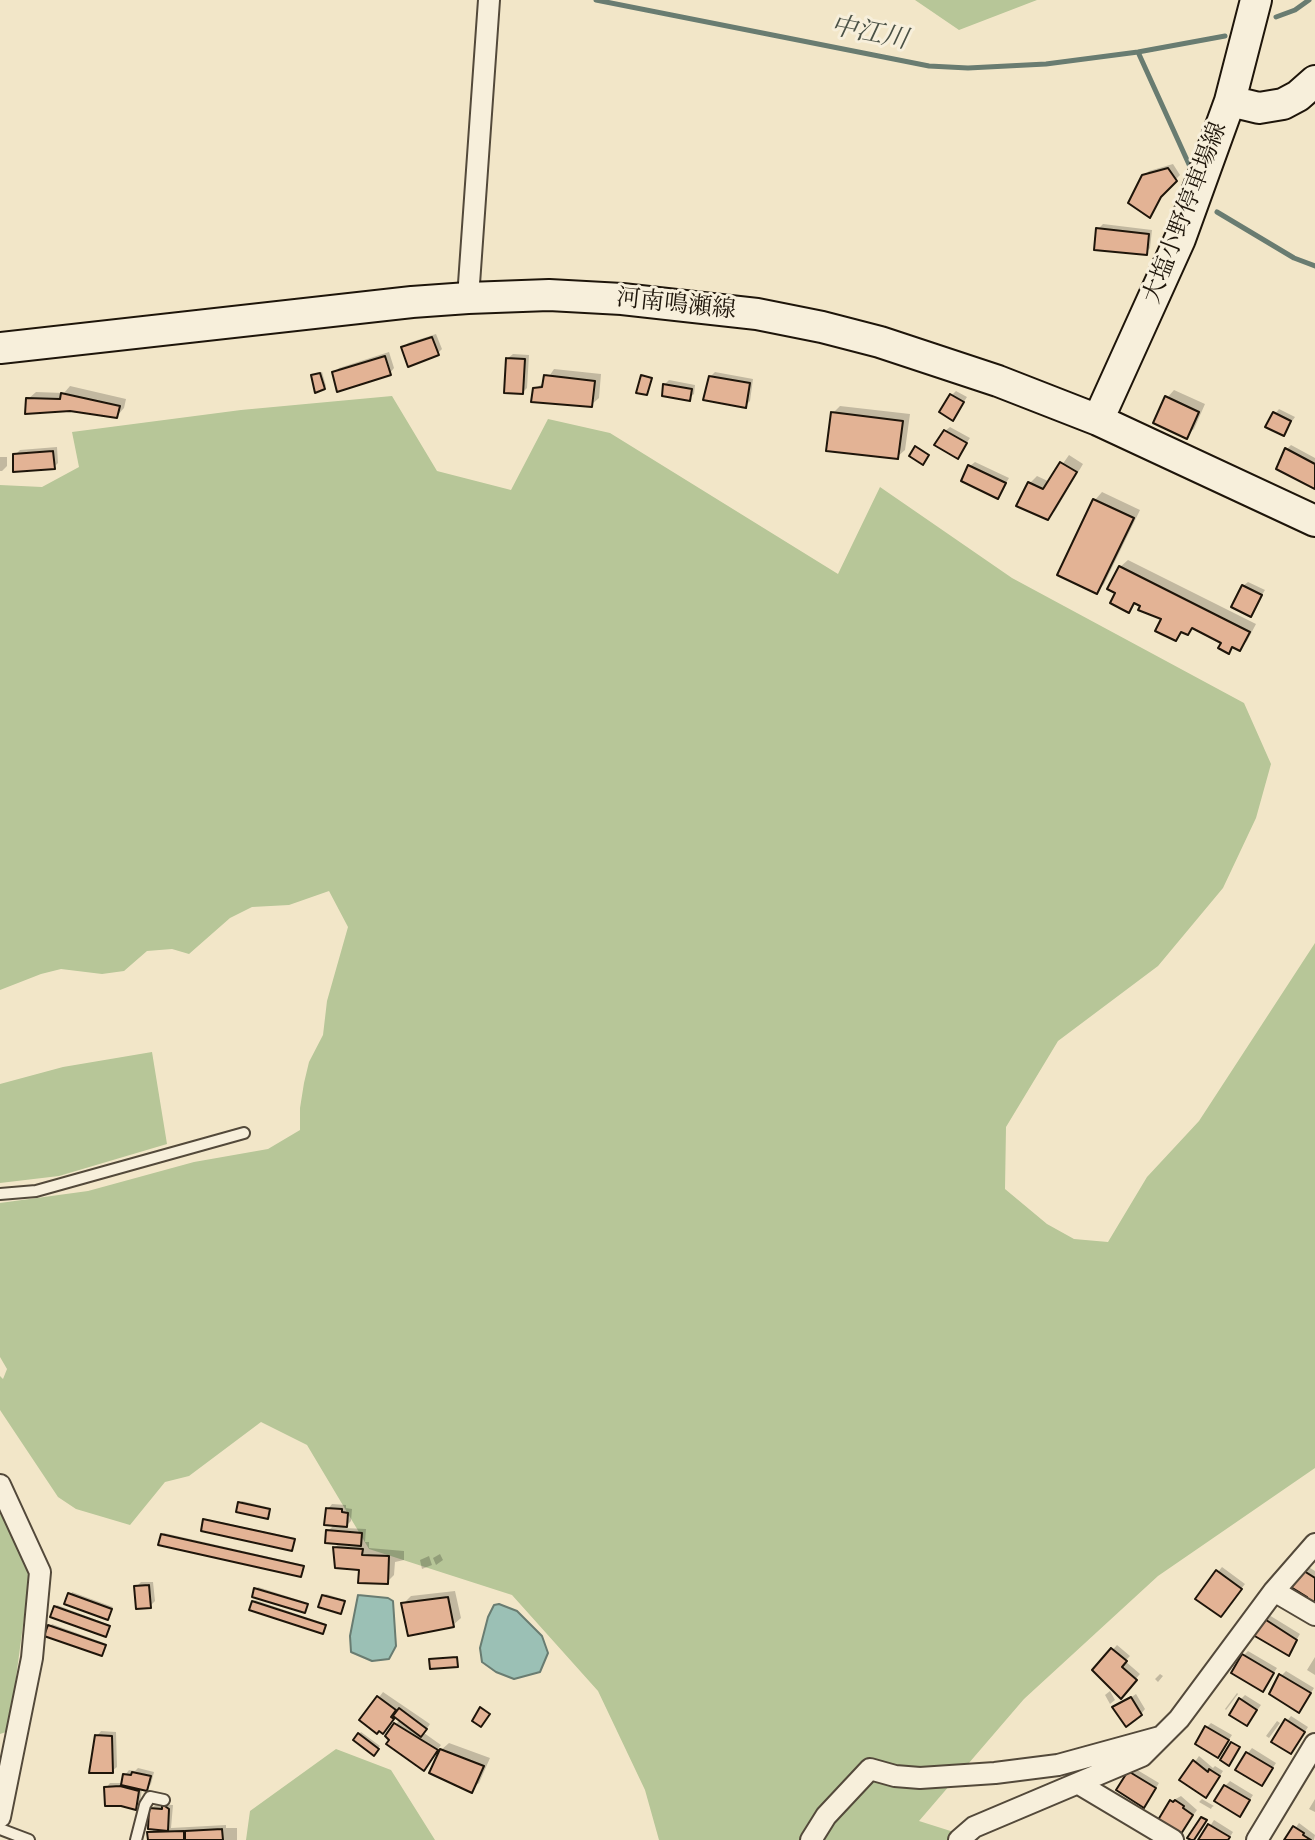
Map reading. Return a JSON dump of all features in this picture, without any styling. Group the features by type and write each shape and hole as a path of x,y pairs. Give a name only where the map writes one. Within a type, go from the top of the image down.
{"main road":[{"name":"大塩小野停車場線","path":"1098,420 1180,239 1230,101 1256,0"},
{"path":"1230,101 1259,108 1283,104 1315,81"},
{"name":"河南鳴瀬線","path":"0,348 468,298 549,295 622,299 757,314 880,342 998,381 1098,420 1315,521"}],"street":[{"path":"468,298 489,0"},
{"path":"0,1485 40,1572 32,1658 0,1817"},
{"path":"959,1840 974,1827 1142,1756 1179,1719 1274,1591 1315,1544"},
{"path":"1274,1591 1315,1615"},
{"path":"811,1840 826,1816 870,1769 895,1776 920,1778 995,1773 1058,1765 1161,1737"},
{"path":"1257,1840 1315,1744"},
{"path":"1079,1784 1173,1840"}],"lane":[{"path":"0,1194 36,1191 244,1133"},
{"path":"136,1840 150,1797 164,1800"},
{"path":"0,1829 29,1840"}],"green space":[{"path":"915,0 1037,0 959,30"},
{"path":"392,396 437,471 511,490 548,419 610,433 838,574 880,487 1012,578 1244,703 1271,764 1256,818 1223,888 1158,966 1058,1041 1006,1127 1005,1189 1047,1224 1074,1239 1108,1242 1147,1177 1199,1121 1315,943 1315,1468 1158,1576 1024,1699 919,1821 979,1840 659,1840 645,1790 598,1691 512,1595 369,1549 307,1445 261,1422 189,1476 165,1482 130,1525 76,1509 58,1497 0,1410 0,1376 3,1379 7,1369 0,1357 0,1203 88,1191 194,1162 268,1149 300,1130 304,1083 309,1062 323,1035 327,1001 348,927 329,891 289,905 252,907 230,918 189,954 172,949 147,951 124,971 102,974 61,969 0,990 0,485 42,487 79,467 72,432 241,410"},
{"path":"152,1052 167,1144 59,1176 0,1183 0,1084 63,1067"},
{"path":"0,1504 30,1572 9,1731 0,1734"},
{"path":"336,1749 391,1770 435,1840 246,1840 250,1811"}],"water":[{"path":"358,1595 393,1601 396,1646 389,1659 372,1661 351,1652 350,1636"},
{"path":"494,1605 517,1611 542,1636 548,1653 540,1672 514,1679 482,1662 480,1648 488,1617"}],"building":[{"path":"1168,168 1177,181 1161,197 1150,218 1128,203 1142,175"},
{"path":"1096,228 1149,234 1147,255 1094,250"},
{"path":"432,337 439,355 408,367 401,347"},
{"path":"385,356 391,375 337,392 332,372"},
{"path":"506,358 525,359 523,394 504,393"},
{"path":"320,373 325,389 315,393 311,375"},
{"path":"544,375 595,381 592,407 531,402 533,388 542,387"},
{"path":"641,375 652,378 647,395 636,393"},
{"path":"709,376 750,383 746,408 703,400"},
{"path":"663,384 692,389 690,401 662,396"},
{"path":"61,393 120,406 117,418 70,411 25,414 26,398 60,399"},
{"path":"950,394 964,402 953,421 939,412"},
{"path":"1165,396 1199,412 1187,439 1153,423"},
{"path":"831,412 903,421 898,459 826,451"},
{"path":"1273,412 1291,421 1284,436 1265,427"},
{"path":"944,430 967,443 958,459 934,445"},
{"path":"915,446 929,455 923,465 909,456"},
{"path":"1285,448 1315,464 1315,489 1276,469"},
{"path":"53,451 55,469 13,472 13,454"},
{"path":"1060,462 1077,472 1048,520 1016,506 1028,482 1043,489"},
{"path":"968,465 1006,483 998,499 961,481"},
{"path":"1093,499 1134,518 1097,594 1057,575"},
{"path":"1119,566 1250,632 1240,651 1232,647 1229,654 1218,648 1221,643 1192,628 1188,635 1181,632 1176,641 1155,631 1161,619 1138,610 1140,606 1134,603 1129,613 1110,603 1115,593 1107,589"},
{"path":"1242,585 1262,595 1251,617 1231,607"},
{"path":"238,1502 270,1509 268,1519 236,1512"},
{"path":"326,1508 342,1509 342,1512 348,1513 347,1527 324,1525"},
{"path":"203,1519 295,1539 292,1551 201,1531"},
{"path":"326,1530 362,1533 361,1546 325,1543"},
{"path":"161,1534 304,1566 301,1577 158,1545"},
{"path":"333,1547 363,1549 362,1555 389,1556 388,1584 358,1583 359,1570 335,1568"},
{"path":"1296,1566 1315,1578 1315,1607 1303,1605 1307,1597 1286,1584"},
{"path":"1216,1570 1242,1589 1221,1617 1195,1599"},
{"path":"149,1585 151,1608 136,1609 134,1586"},
{"path":"254,1588 308,1604 305,1613 252,1597"},
{"path":"68,1593 112,1609 108,1620 64,1604"},
{"path":"322,1595 345,1601 341,1614 318,1607"},
{"path":"448,1597 454,1627 408,1636 401,1603"},
{"path":"252,1601 326,1625 323,1634 249,1610"},
{"path":"54,1606 110,1626 106,1637 50,1617"},
{"path":"1263,1618 1297,1640 1289,1656 1253,1635"},
{"path":"48,1625 106,1645 102,1656 44,1636"},
{"path":"1111,1648 1127,1661 1122,1667 1137,1680 1121,1699 1092,1670"},
{"path":"1242,1654 1274,1673 1263,1692 1231,1673"},
{"path":"457,1657 458,1667 430,1669 429,1659"},
{"path":"1279,1674 1311,1693 1299,1713 1269,1694"},
{"path":"377,1696 396,1710 391,1717 394,1719 383,1734 379,1731 377,1734 359,1720"},
{"path":"1131,1697 1142,1715 1126,1727 1112,1707"},
{"path":"1239,1698 1257,1710 1247,1726 1229,1715"},
{"path":"480,1707 490,1714 481,1727 472,1721"},
{"path":"399,1708 427,1729 421,1737 393,1716"},
{"path":"1285,1719 1305,1732 1291,1754 1271,1742"},
{"path":"394,1723 438,1750 424,1771 386,1744 389,1740 385,1736"},
{"path":"1205,1726 1229,1740 1218,1758 1195,1744"},
{"path":"358,1733 379,1749 374,1756 353,1740"},
{"path":"95,1735 112,1736 113,1773 89,1773"},
{"path":"1231,1742 1240,1747 1229,1766 1220,1760"},
{"path":"440,1749 484,1766 472,1793 429,1773"},
{"path":"1246,1752 1273,1768 1262,1786 1235,1770"},
{"path":"1193,1760 1208,1772 1209,1769 1220,1776 1206,1798 1179,1780"},
{"path":"1128,1771 1156,1788 1144,1808 1116,1790"},
{"path":"132,1772 151,1776 147,1791 121,1785 123,1774 131,1775"},
{"path":"1224,1785 1250,1800 1240,1817 1214,1801"},
{"path":"120,1786 139,1791 136,1810 105,1806 104,1787"},
{"path":"1170,1800 1175,1800 1193,1815 1181,1834 1158,1820"},
{"path":"162,1804 169,1809 168,1831 148,1829 149,1808 162,1809"},
{"path":"1201,1817 1207,1820 1194,1840 1187,1838"},
{"path":"1208,1824 1230,1837 1228,1840 1198,1840"},
{"path":"1293,1826 1304,1833 1311,1840 1284,1840"},
{"path":"222,1829 223,1840 185,1840 185,1831"},
{"path":"184,1831 184,1840 148,1840 147,1832"}],"waterway":[{"name":"中江川","path":"596,0 929,66 968,68 1046,64 1225,36"},
{"path":"1276,17 1295,10 1309,0"},
{"path":"1138,52 1192,171"},
{"path":"1217,212 1294,258 1315,266"}]}
